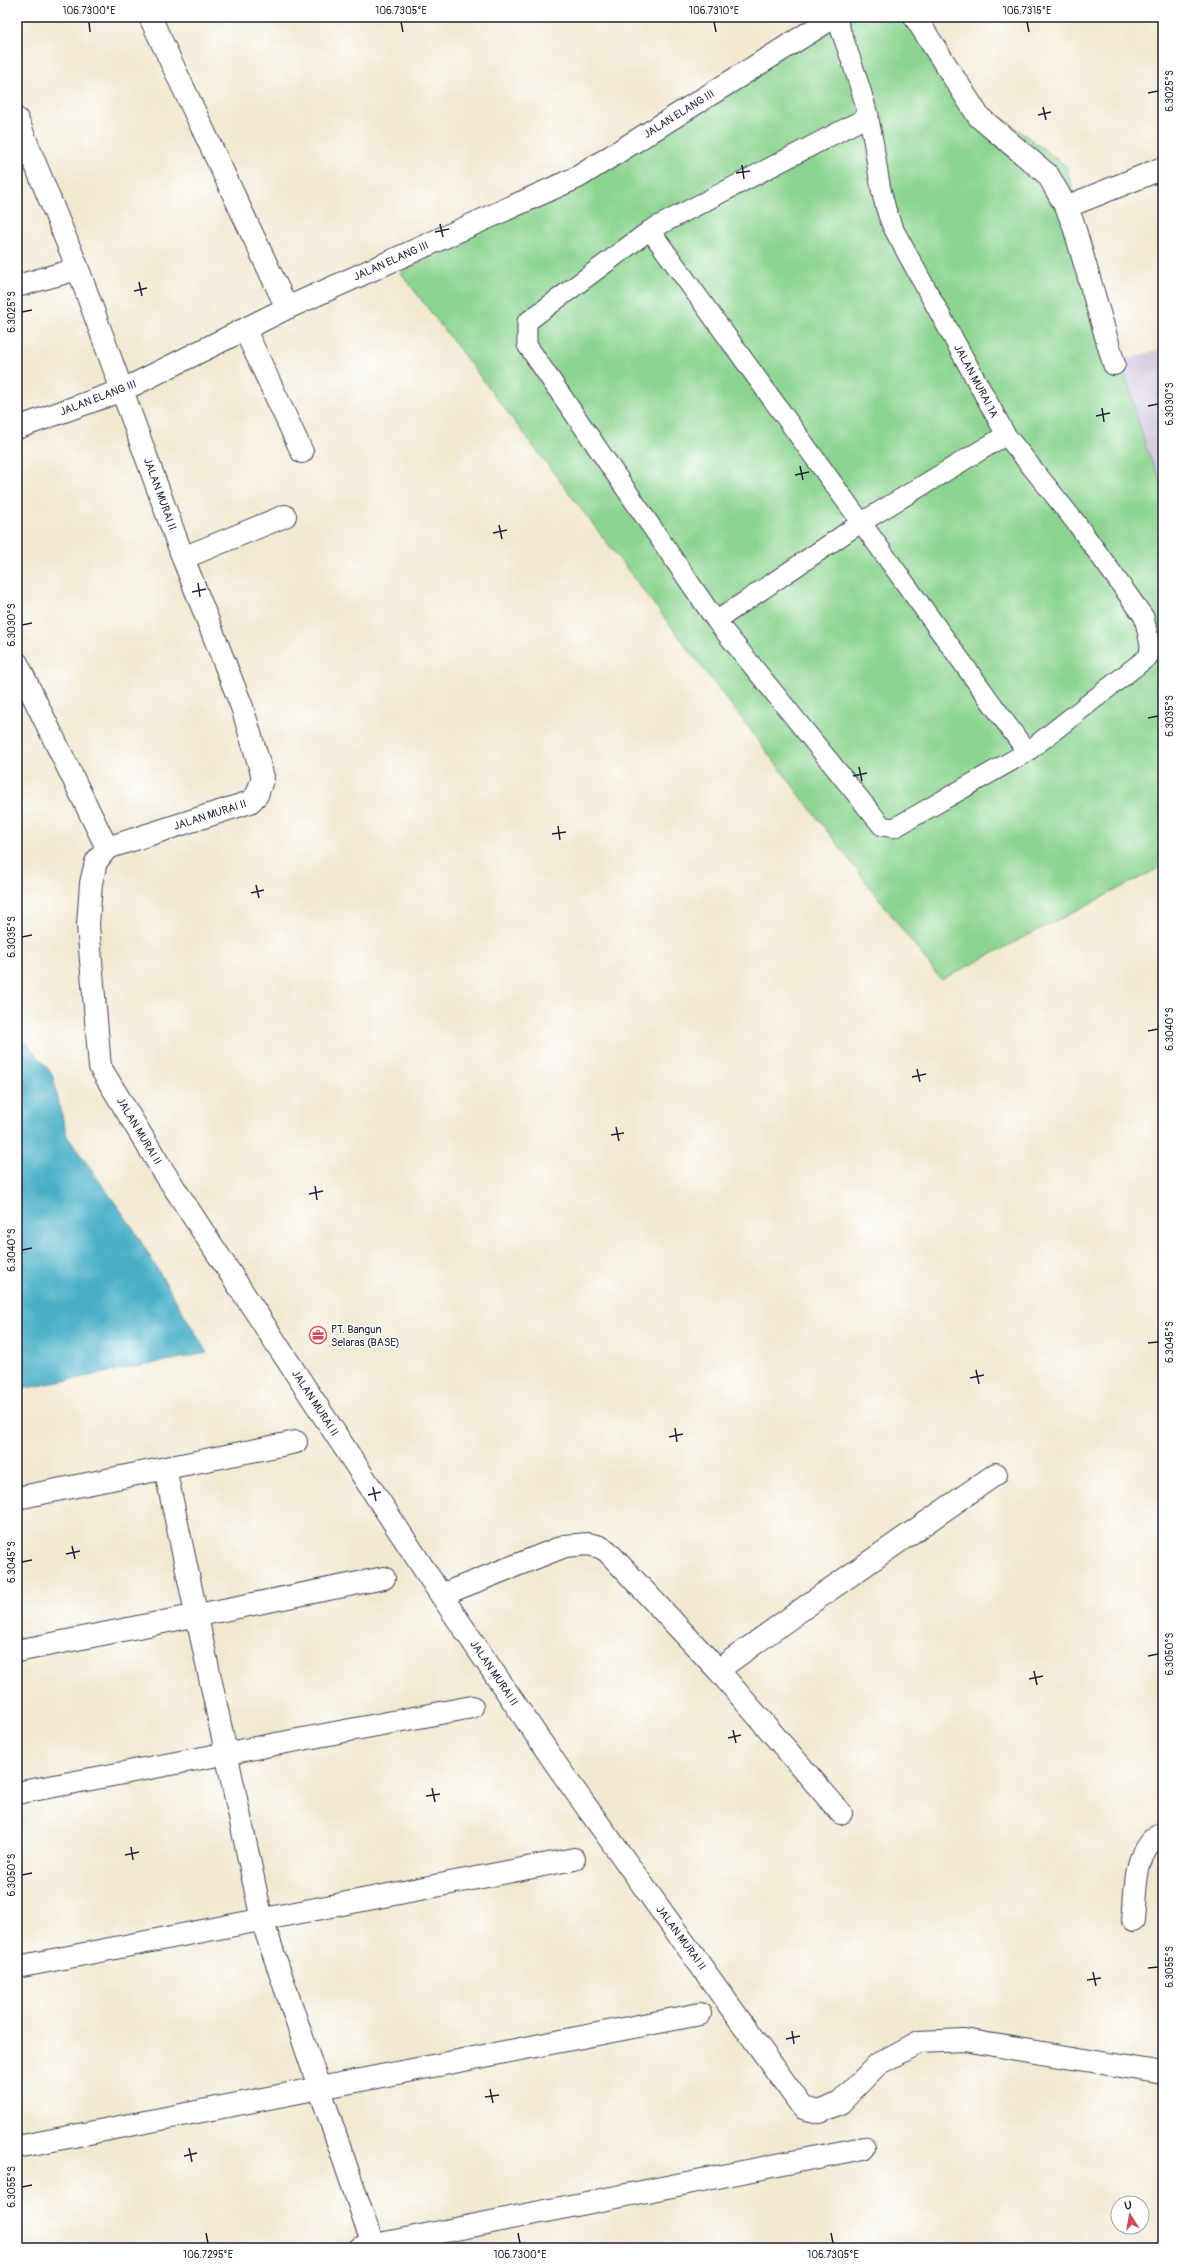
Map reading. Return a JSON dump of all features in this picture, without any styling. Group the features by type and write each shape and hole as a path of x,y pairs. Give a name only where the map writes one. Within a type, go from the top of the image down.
{"street":[{"path":"150,17 287,308"},
{"path":"915,17 979,117 1048,175 1073,223 1114,364"},
{"name":"JALAN ELANG III","path":"17,428 123,390 287,308 578,177 832,18"},
{"name":"JALAN MURAI II","path":"17,119 78,269 183,558 242,707 263,777 258,795 250,802 107,848 96,862 91,883 88,925 100,1067 160,1166 441,1595 560,1770 803,2108 820,2112 840,2103 878,2064 919,2042 964,2040 1163,2073"},
{"path":"1066,207 1163,168"},
{"path":"17,286 78,269"},
{"path":"245,330 302,452"},
{"path":"183,558 285,516"},
{"path":"17,663 107,848"},
{"path":"17,1498 296,1442"},
{"path":"164,1468 262,1920 319,2088 369,2247 863,2148"},
{"path":"718,1670 819,1597 996,1474"},
{"path":"441,1595 565,1546 588,1544 600,1547 607,1551 718,1670 841,1813"},
{"path":"17,1651 384,1578"},
{"path":"17,1793 472,1707"},
{"path":"1133,1921 1140,1864 1146,1847 1163,1833"},
{"path":"17,1967 574,1859"},
{"path":"17,2147 700,2014"}],"lane":[{"name":"JALAN MURAI 1A","path":"832,18 868,116 879,186 883,204 892,226 1006,435 1077,524 1144,617 1150,645 1149,656 1027,752"},
{"path":"650,230 1027,752 894,828 882,826 716,621 527,345 527,322 650,230 868,116"},
{"path":"716,621 862,522 1006,435"}],"shaded area":[{"path":"1163,348 1163,487 1146,448 1121,362"}],"green space":[{"path":"842,17 910,17 965,90 1066,166 1146,448 1163,487 1163,866 941,980 401,273"}],"water":[{"path":"17,1031 52,1074 67,1136 133,1228 207,1353 17,1390"}],"place":[{"name":"PT. Bangun Selaras (BASE)","path":"318,1335"}]}
